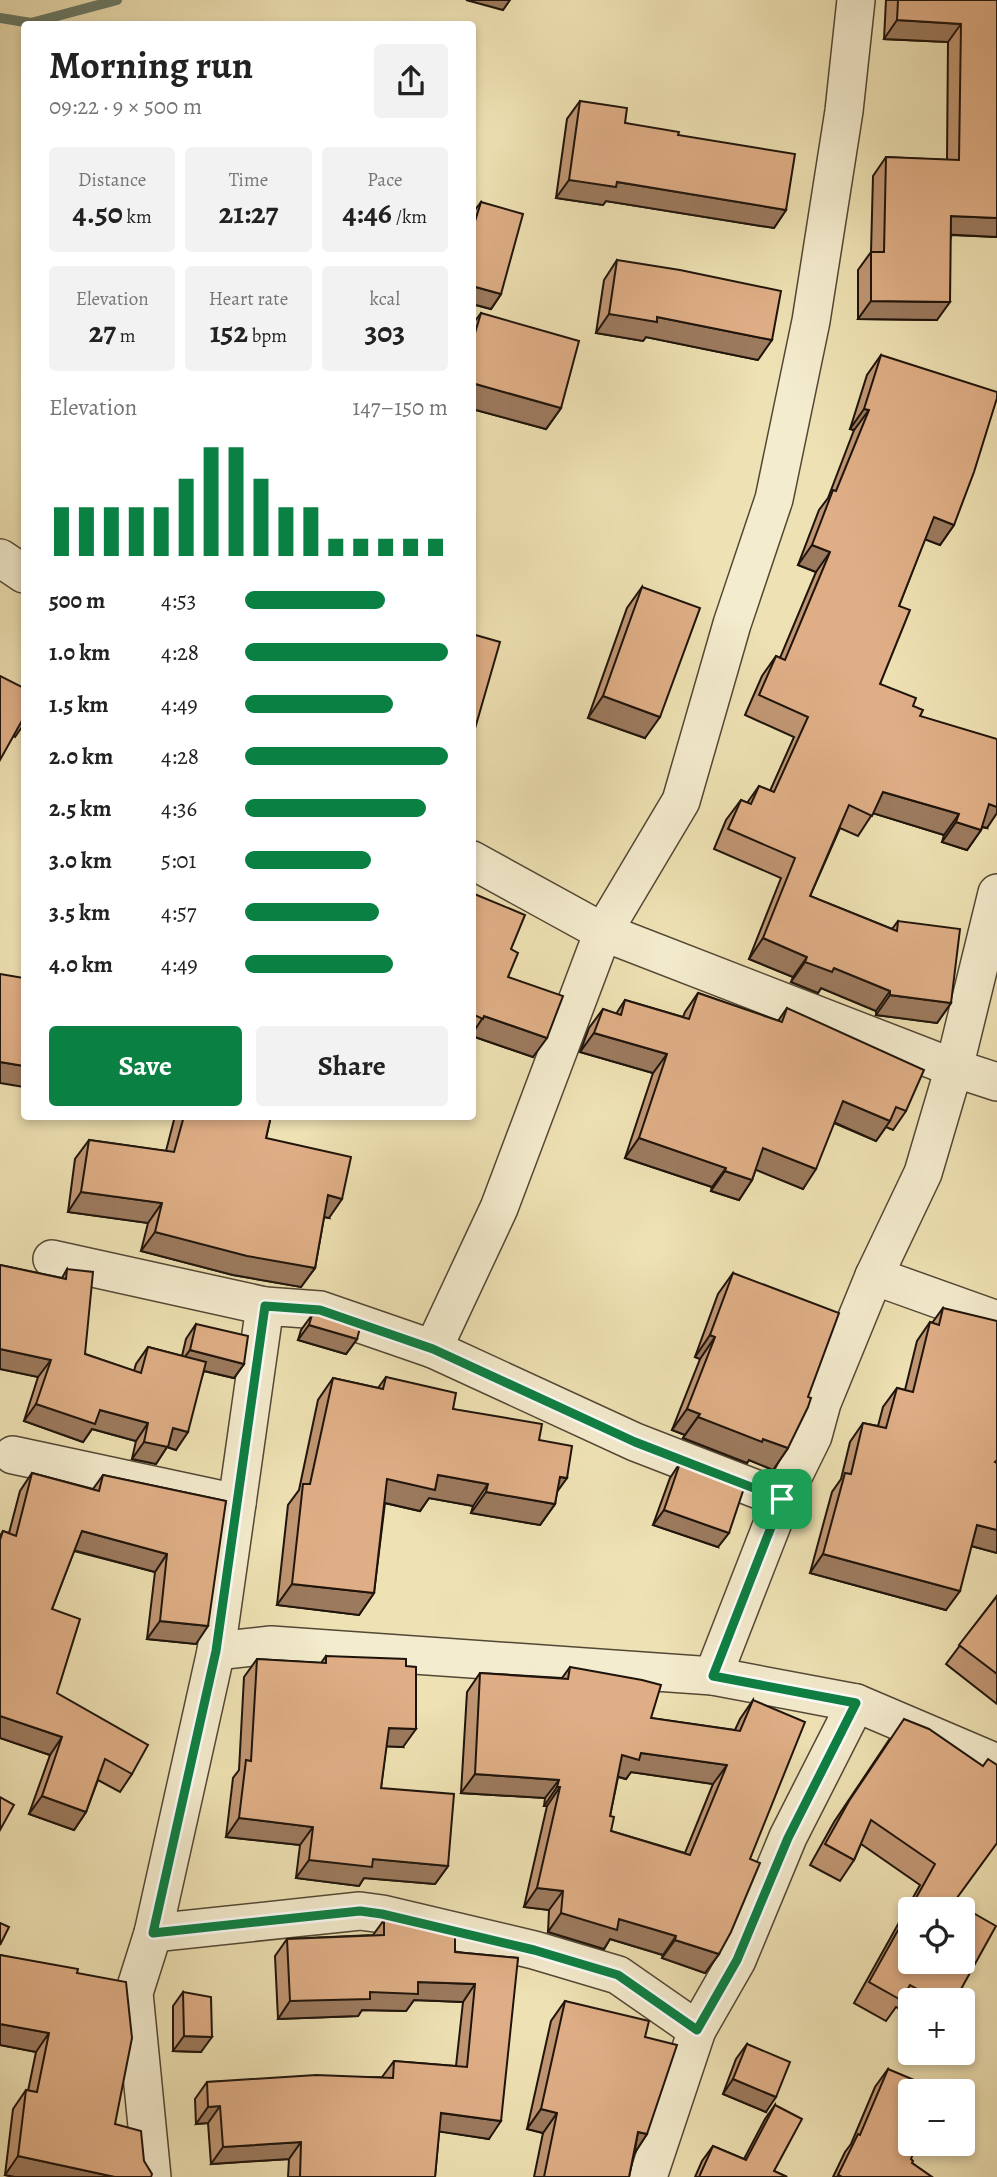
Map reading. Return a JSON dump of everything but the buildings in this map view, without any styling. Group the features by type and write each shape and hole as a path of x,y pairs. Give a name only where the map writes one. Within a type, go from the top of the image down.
{"street":[{"path":"433,1349 499,1208 603,932 681,801 732,624 774,499 811,321 844,111 856,0"},
{"path":"0,558 21,572"},
{"path":"476,862 603,932 954,1068 997,1082"},
{"path":"713,1676 782,1499 813,1436 822,1403 874,1276 923,1173 954,1068 997,893"},
{"path":"52,1259 265,1306 320,1310 433,1349 635,1442 782,1499"},
{"path":"874,1276 997,1320"},
{"path":"152,2177 134,1993 153,1933 216,1651 265,1306"},
{"path":"13,1455 237,1503"},
{"path":"216,1651 271,1645 713,1676 856,1703 997,1763"},
{"path":"648,2177 697,2030 737,1960 788,1838 856,1703"},
{"path":"153,1933 360,1911 382,1914 534,1950 618,1975 697,2030"}],"waterway":[{"path":"38,21 117,0"},
{"path":"0,18 21,21"}],"route":[{"path":"265,1306 320,1310 433,1349 635,1442 782,1499 713,1676 856,1703 788,1838 737,1960 697,2030 618,1975 534,1950 382,1914 360,1911 153,1933 216,1651 265,1306"}]}
